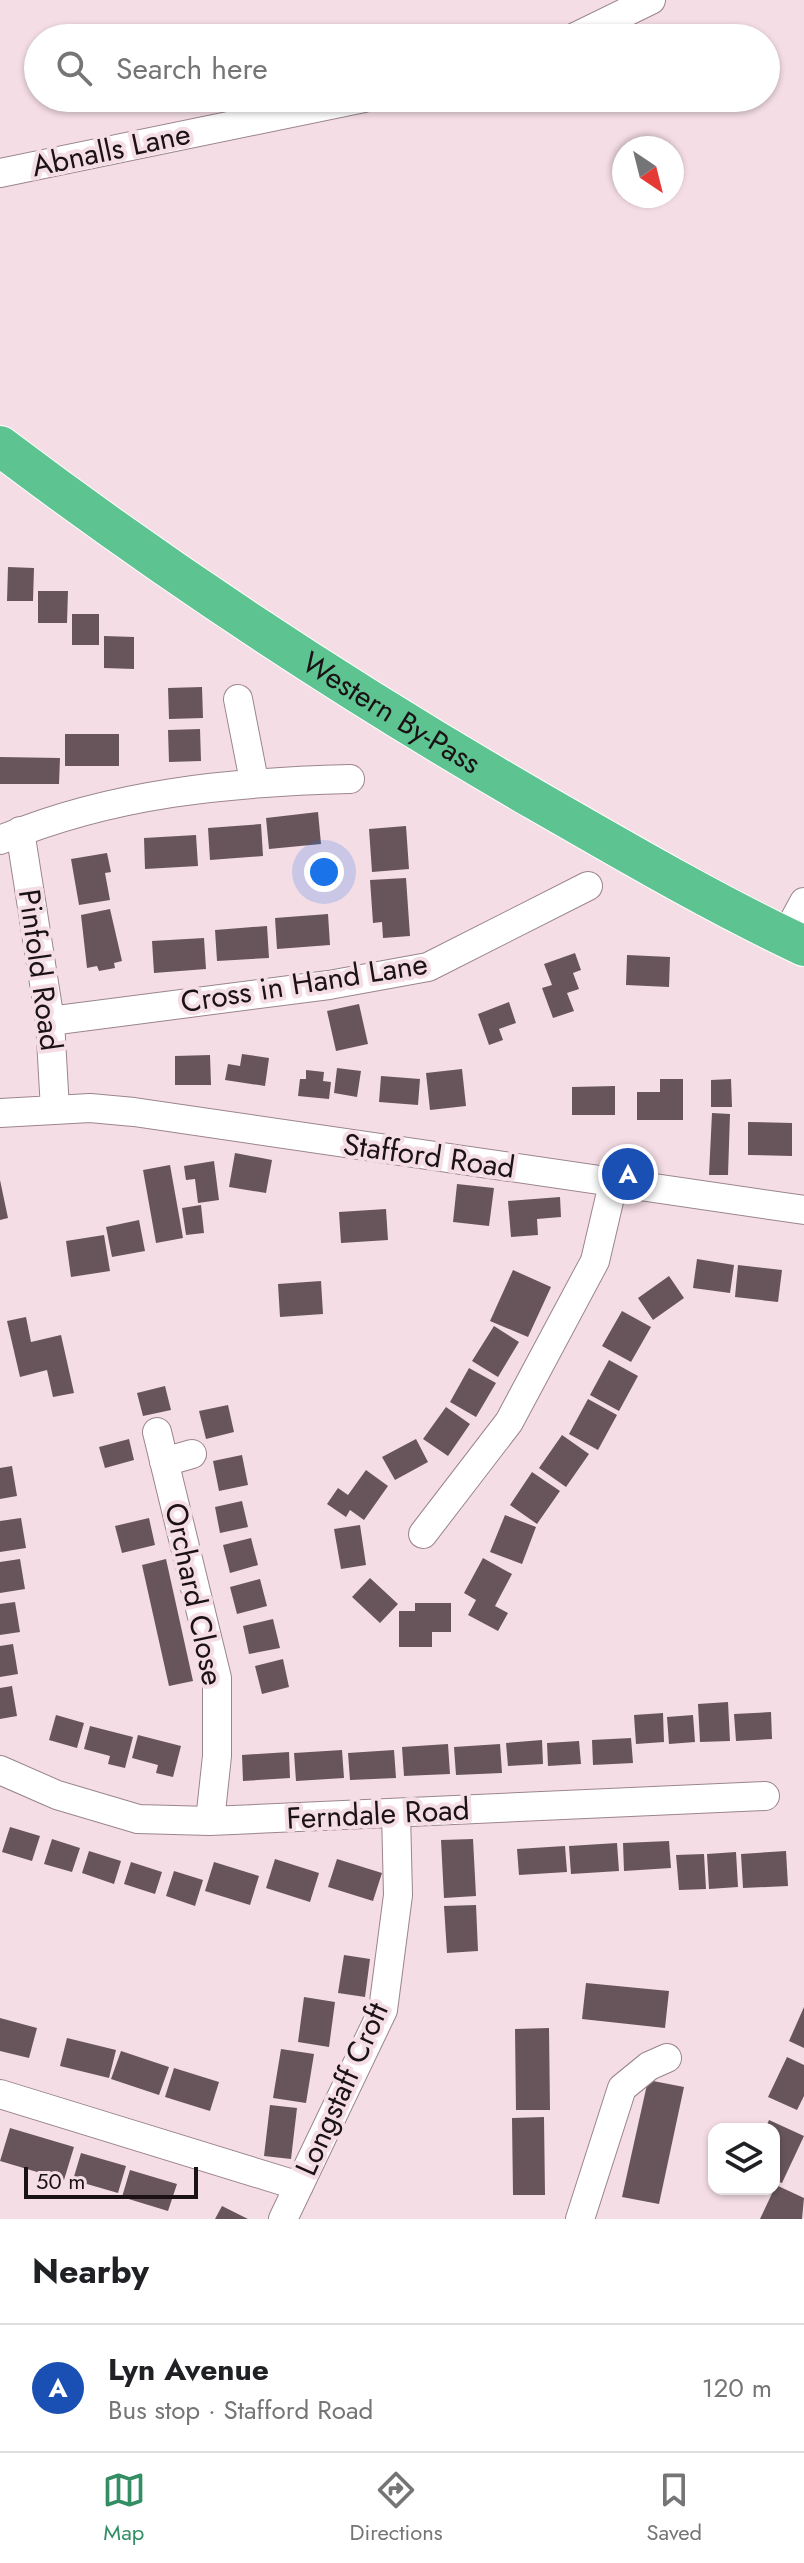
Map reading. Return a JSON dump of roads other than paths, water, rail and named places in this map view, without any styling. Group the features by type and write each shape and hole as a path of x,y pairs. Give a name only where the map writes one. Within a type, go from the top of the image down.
{"highway":[{"name":"Western By-Pass","path":"0,446 191,586 408,727 627,853 794,942"}],"street":[{"path":"602,24 651,0"},
{"name":"Abnalls Lane","path":"0,173 296,112"},
{"path":"238,699 254,781"},
{"path":"10,835 146,794 254,781 350,779"},
{"name":"Pinfold Road","path":"10,835 50,1021 55,1110"},
{"name":"Cross in Hand Lane","path":"50,1021 329,985 428,967 588,886"},
{"path":"794,942 804,902"},
{"name":"Stafford Road","path":"0,1113 90,1108 134,1112 804,1210"},
{"path":"423,1534 509,1422 595,1261 613,1184"},
{"name":"Orchard Close","path":"157,1432 217,1678 217,1756 210,1821"},
{"name":"Orchard Close","path":"164,1462 192,1454"},
{"name":"Ferndale Road","path":"0,1770 57,1795 138,1819 210,1821 765,1796"},
{"name":"Longstaff Croft","path":"283,2219 383,2010 398,1895 396,1813"},
{"path":"580,2219 622,2088 649,2066 667,2058"},
{"path":"0,2094 299,2186"}],"place":[{"name":"Lyn Avenue","path":"628,1174"}]}
